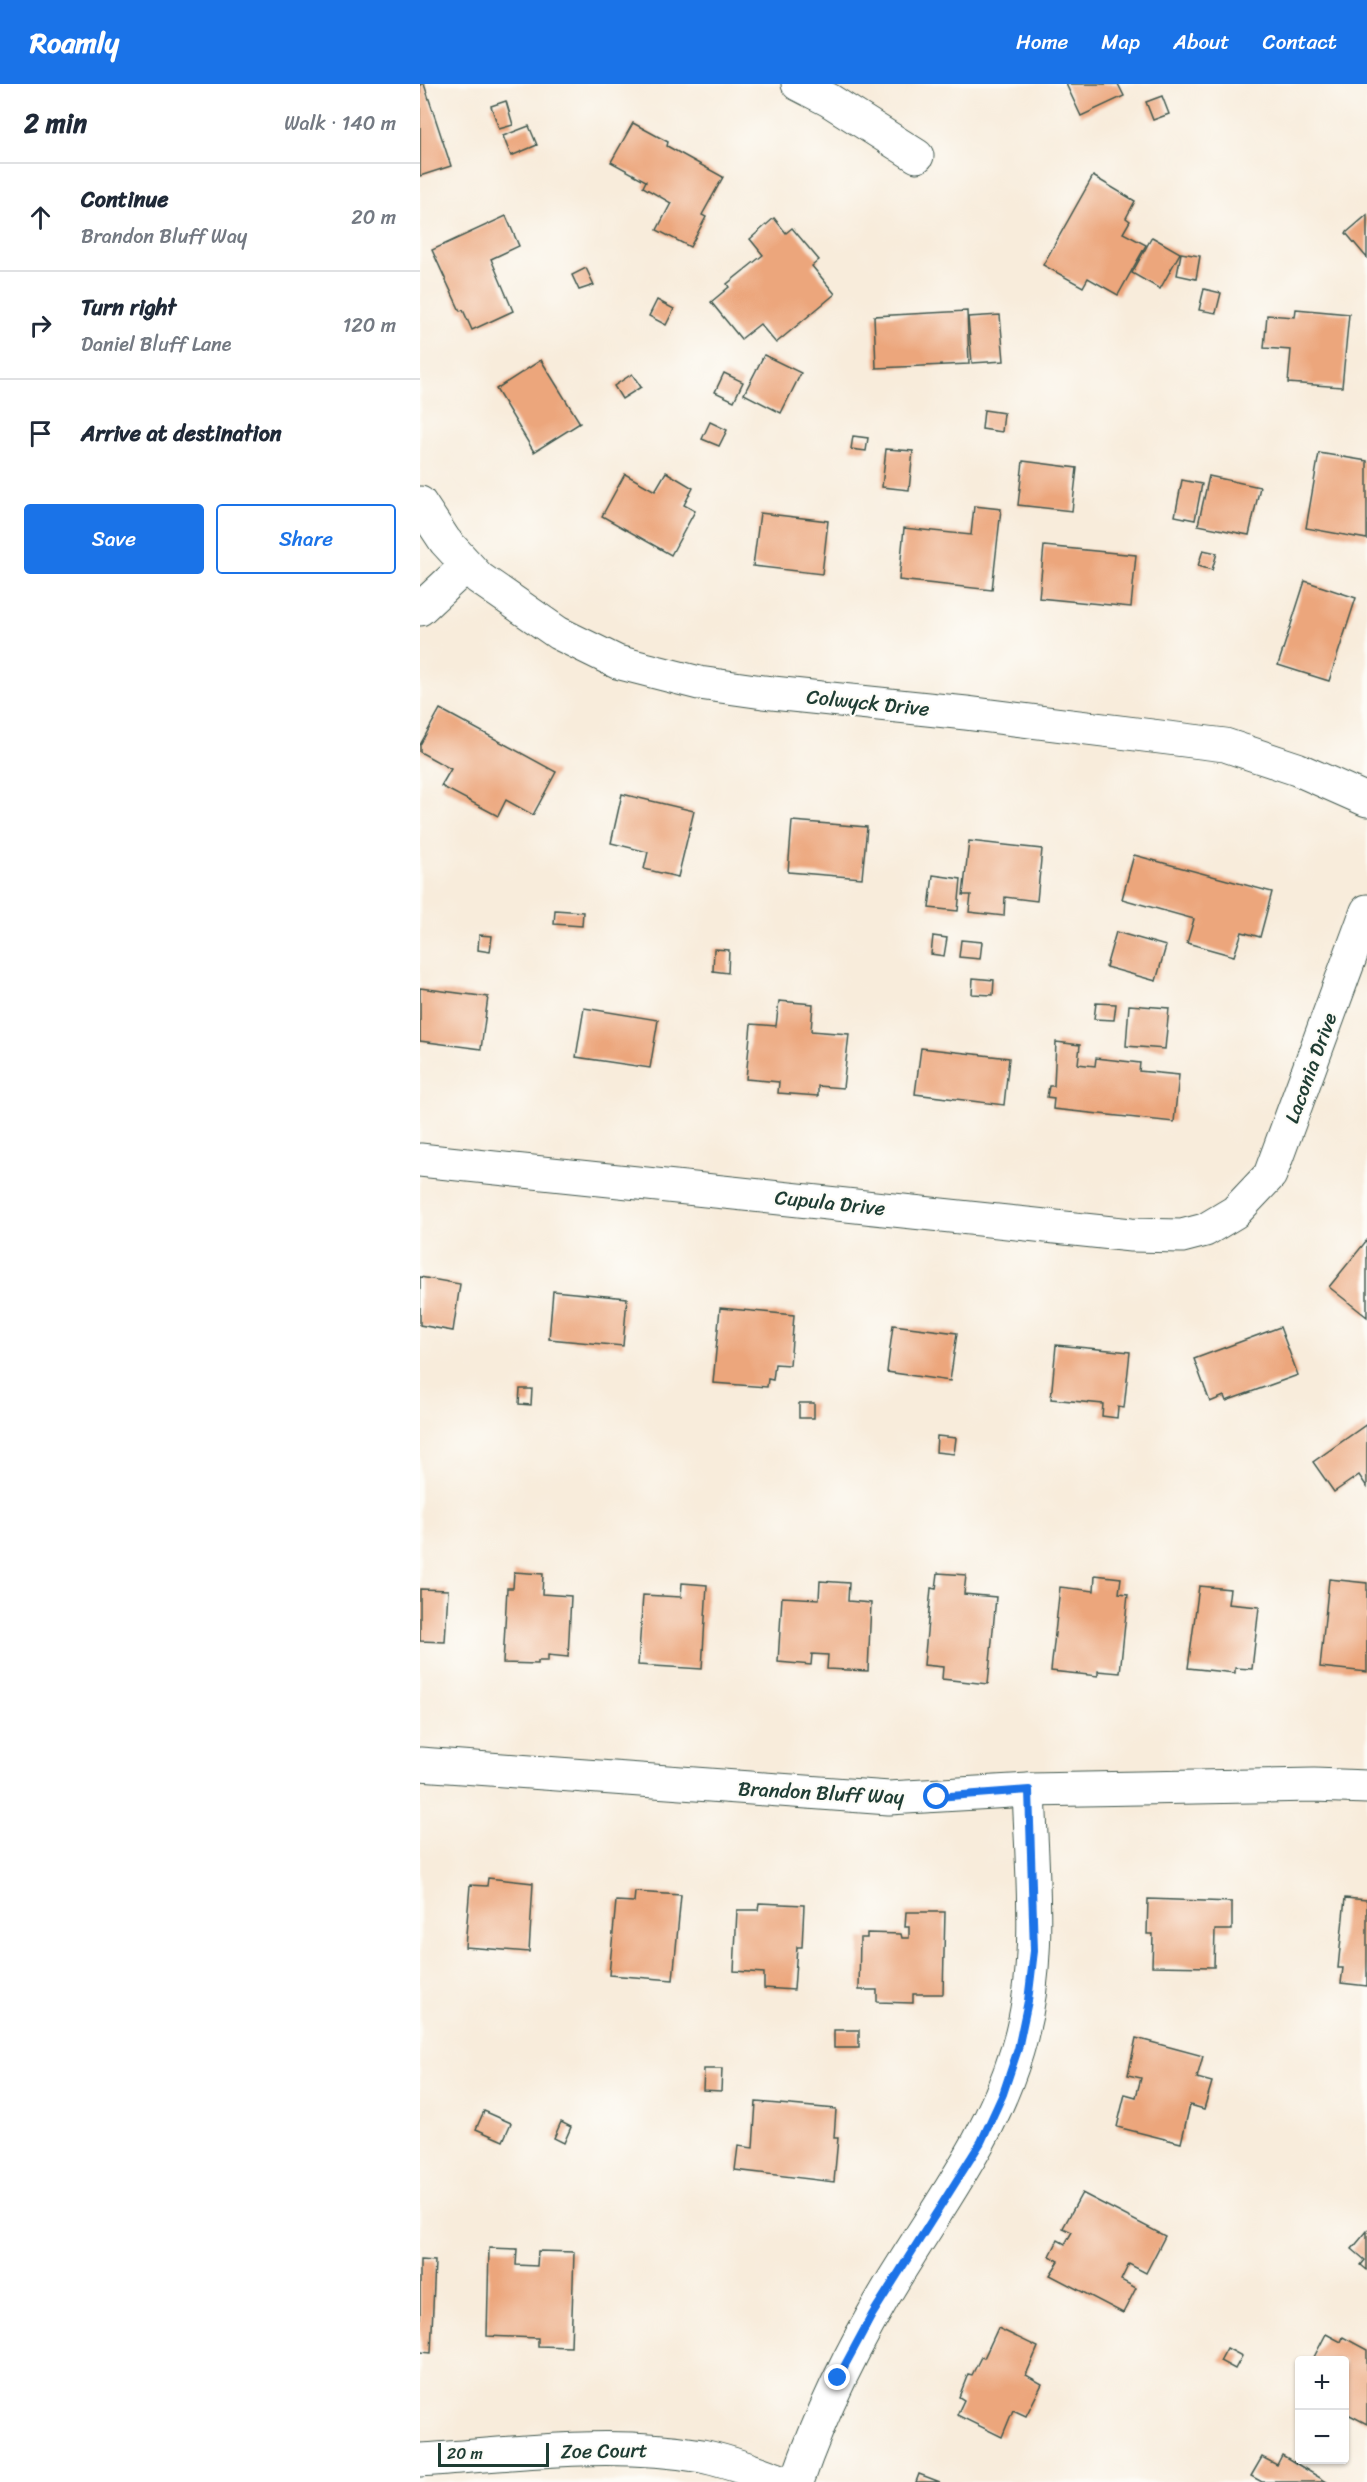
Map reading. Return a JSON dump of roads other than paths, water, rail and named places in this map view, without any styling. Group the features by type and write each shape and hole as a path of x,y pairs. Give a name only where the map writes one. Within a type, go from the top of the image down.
{"street":[{"path":"798,84 829,100 917,156"},
{"name":"Colwyck Drive","path":"420,503 466,566 479,578 558,633 617,662 699,682 763,692 1225,746 1297,769 1367,800"},
{"path":"420,609 466,566"},
{"name":"Laconia Drive","path":"1235,1212 1270,1175 1275,1165 1367,911"},
{"name":"Cupula Drive","path":"420,1160 1131,1235 1182,1236 1205,1230 1235,1212"},
{"name":"Brandon Bluff Way","path":"420,1764 843,1797 937,1797 1029,1790 1314,1785 1367,1787"},
{"path":"797,2482 838,2378 885,2295 981,2142 1003,2094 1022,2030 1034,1951 1029,1790"},
{"name":"Zoe Court","path":"420,2460 610,2448 654,2450 702,2457 784,2482"}]}
